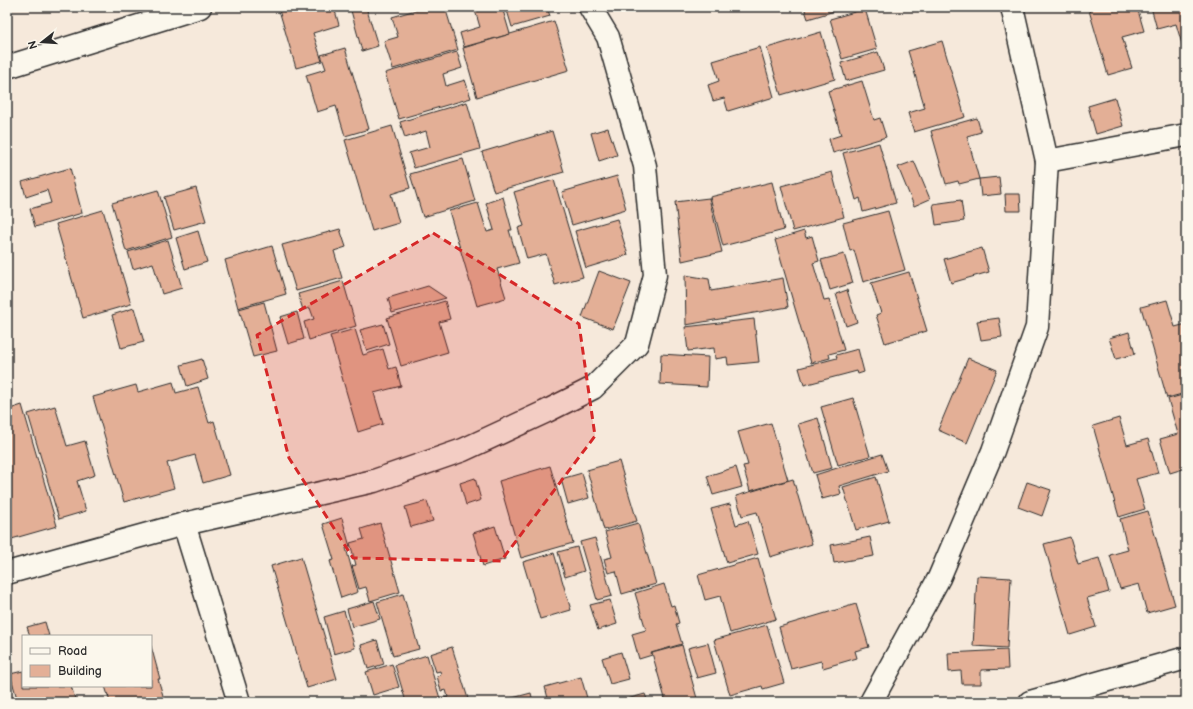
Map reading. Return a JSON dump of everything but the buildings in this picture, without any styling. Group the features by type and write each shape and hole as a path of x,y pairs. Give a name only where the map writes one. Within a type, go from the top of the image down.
{"street":[{"path":"7,68 200,7"},
{"path":"7,573 184,524 374,481 463,450 593,388 637,344 655,275 645,166 608,37 590,7"},
{"path":"871,702 939,578 993,451 1037,327 1047,161 1012,7"},
{"path":"1047,161 1186,135"},
{"path":"184,524 238,702"},
{"path":"1030,702 1186,658"}],"highlighted area":[{"path":"433,233 579,324 595,436 501,561 353,558 289,458 257,335"}]}
